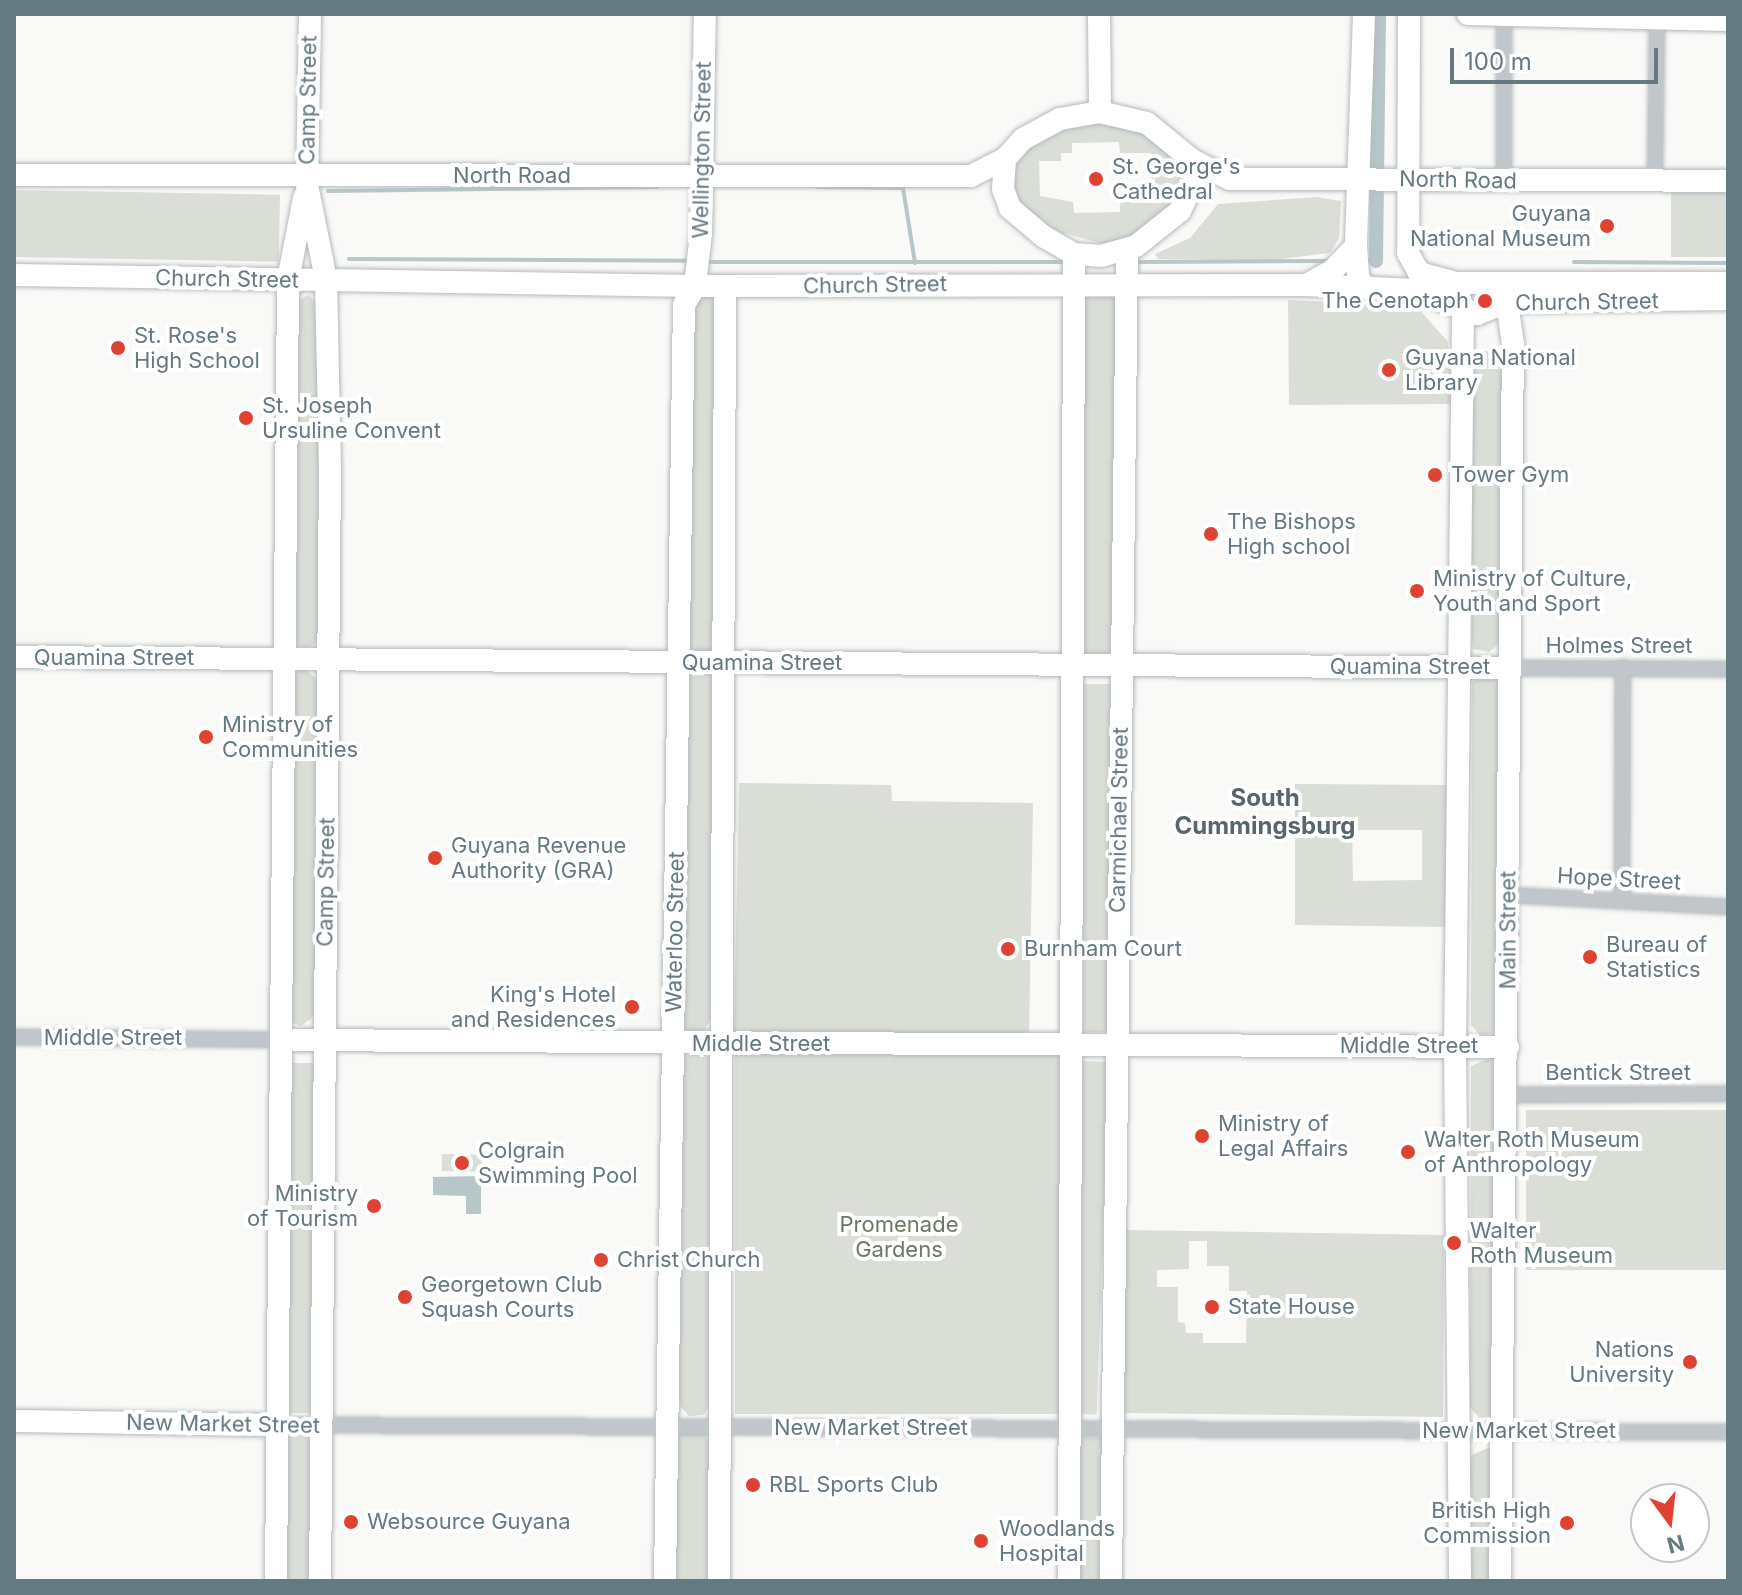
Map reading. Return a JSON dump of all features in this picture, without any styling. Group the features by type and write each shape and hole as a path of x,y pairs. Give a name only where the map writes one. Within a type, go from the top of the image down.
{"street":[{"name":"Camp Street","path":"276,1581 285,1040 288,280 307,181 310,14"},
{"name":"Wellington Street","path":"695,286 704,176 705,14"},
{"path":"1099,14 1100,112"},
{"path":"1364,14 1362,178 1356,246 1357,271 1374,287 1398,279 1412,261 1403,179 1409,14"},
{"path":"1468,14 1728,20"},
{"path":"1504,16 1504,181"},
{"path":"1655,180 1657,18"},
{"path":"1100,112 1147,123 1192,160 1194,181 1180,211 1127,264 1102,256 1074,265 1010,208 1003,189 1005,159 1023,139 1060,119 1100,112"},
{"name":"North Road","path":"14,175 307,181 971,176 1005,159"},
{"name":"North Road","path":"1192,160 1230,179 1728,181"},
{"name":"Camp Street","path":"307,181 326,279 328,660 320,1581"},
{"path":"1306,285 1333,270 1356,246"},
{"name":"Church Street","path":"1412,261 1432,279 1456,283 1728,283"},
{"name":"Church Street","path":"14,275 725,286 1127,264 1306,285 1416,290 1463,311 1481,314 1507,302 1728,299"},
{"name":"Carmichael Street","path":"1111,1581 1127,264"},
{"name":"Carmichael Street","path":"1069,1581 1074,1046 1074,265"},
{"path":"1456,283 1463,311 1462,668 1455,1046 1460,1581"},
{"name":"Main Street","path":"1493,283 1507,302 1513,344 1505,1431 1500,1581"},
{"name":"Waterloo Street","path":"665,1581 671,1425 672,1043 684,305 695,286"},
{"path":"719,1581 727,663 725,286"},
{"name":"Quamina Street","path":"14,657 1510,668"},
{"path":"1622,901 1623,667"},
{"name":"Holmes Street","path":"1510,668 1728,669"},
{"name":"Hope Street","path":"1508,895 1728,907"},
{"name":"Middle Street","path":"14,1037 1508,1047"},
{"name":"Bentick Street","path":"1508,1095 1728,1094"},
{"name":"New Market Street","path":"14,1421 1728,1432"}],"green space":[{"path":"1094,118 1139,127 1185,164 1179,201 1124,241 1107,245 1056,231 1027,212 1010,188 1014,157 1037,136","holes":["1119,142 1120,153 1151,153 1152,202 1120,202 1120,212 1074,213 1073,202 1040,196 1039,161 1061,161 1061,153 1072,153 1072,143"]},
{"path":"14,190 280,195 279,262 14,257"},
{"path":"1671,192 1728,192 1728,257 1671,257"},
{"path":"1317,197 1341,201 1339,238 1330,253 1273,260 1158,259 1155,254 1190,238 1218,204"},
{"path":"1084,289 1120,289 1120,658 1084,658"},
{"path":"308,295 320,304 318,636 314,645 305,647 296,645 293,629 295,302"},
{"path":"708,295 715,298 714,649 701,658 684,647 695,298"},
{"path":"1288,300 1404,305 1420,310 1448,342 1453,404 1289,405"},
{"path":"1484,350 1500,357 1504,401 1501,642 1489,652 1473,649 1472,638 1472,364"},
{"path":"304,668 318,680 319,701 314,1016 301,1026 291,1022 294,672"},
{"path":"689,671 710,671 716,682 712,1016 704,1032 689,1034 680,1023"},
{"path":"1498,676 1497,1025 1493,1033 1480,1035 1471,1025 1472,683 1478,677"},
{"path":"1083,684 1114,684 1114,1032 1083,1032"},
{"path":"739,783 891,785 892,801 1033,803 1029,1038 734,1033"},
{"path":"1295,784 1451,785 1449,927 1295,925","holes":["1352,830 1422,830 1422,880 1353,881"]},
{"path":"698,1052 710,1054 715,1065 712,1399 704,1415 689,1416 680,1406 678,1391 682,1058"},
{"name":"Promenade Gardens","path":"735,1052 1064,1052 1064,1414 735,1414"},
{"path":"1492,1057 1497,1059 1492,1416 1480,1418 1470,1408 1471,1066"},
{"path":"1083,1061 1109,1062 1097,1415 1071,1414"},
{"path":"289,1063 317,1063 317,1413 284,1413"},
{"path":"1526,1110 1728,1110 1728,1270 1526,1270"},
{"name":"Colgrain Swimming Pool","path":"442,1154 482,1155 482,1172 442,1171"},
{"path":"1125,1230 1444,1235 1443,1417 1123,1413","holes":["1189,1241 1207,1241 1207,1266 1229,1266 1229,1291 1247,1291 1246,1343 1203,1343 1203,1333 1186,1333 1185,1323 1178,1322 1178,1287 1157,1287 1157,1270 1189,1269"]},
{"path":"682,1431 704,1432 709,1443 710,1581 675,1581 676,1436"},
{"path":"286,1433 314,1434 309,1581 281,1581"},
{"path":"1078,1438 1103,1438 1103,1581 1078,1581"},
{"path":"1488,1448 1493,1450 1494,1581 1467,1581 1467,1457"}],"shaded area":[{"path":"481,1176 481,1214 466,1214 466,1196 433,1195 433,1177"}],"waterway":[{"path":"1376,261 1379,14"},
{"path":"328,191 657,187"},
{"path":"817,187 903,188 915,263"},
{"path":"349,259 690,261"},
{"path":"1135,262 1330,261"},
{"path":"1363,261 1376,261"},
{"path":"707,262 1066,262"},
{"path":"1574,262 1728,263"}],"place":[{"name":"St. George's Cathedral","path":"1096,179"},
{"name":"Guyana National Museum","path":"1607,226"},
{"name":"The Cenotaph","path":"1485,301"},
{"name":"St. Rose's High School","path":"118,348"},
{"name":"Guyana National Library","path":"1389,370"},
{"name":"St. Joseph Ursuline Convent","path":"246,418"},
{"name":"Tower Gym","path":"1435,475"},
{"name":"The Bishops High school","path":"1211,534"},
{"name":"Ministry of Culture, Youth and Sport","path":"1417,591"},
{"name":"Ministry of Communities","path":"206,737"},
{"name":"Guyana Revenue Authority (GRA)","path":"435,858"},
{"name":"Burnham Court","path":"1008,949"},
{"name":"Bureau of Statistics","path":"1590,957"},
{"name":"King's Hotel and Residences","path":"632,1007"},
{"name":"Ministry of Legal Affairs","path":"1202,1136"},
{"name":"Walter Roth Museum of Anthropology","path":"1408,1152"},
{"name":"Colgrain Swimming Pool","path":"462,1163"},
{"name":"Ministry of Tourism","path":"374,1206"},
{"name":"Walter Roth Museum","path":"1454,1243"},
{"name":"Christ Church","path":"601,1260"},
{"name":"Georgetown Club Squash Courts","path":"405,1297"},
{"name":"State House","path":"1212,1307"},
{"name":"Nations University","path":"1690,1362"},
{"name":"RBL Sports Club","path":"753,1485"},
{"name":"Websource Guyana","path":"351,1522"},
{"name":"British High Commission","path":"1567,1523"},
{"name":"Woodlands Hospital","path":"981,1541"}],"district":[{"name":"South Cummingsburg","path":"1265,812"}]}
